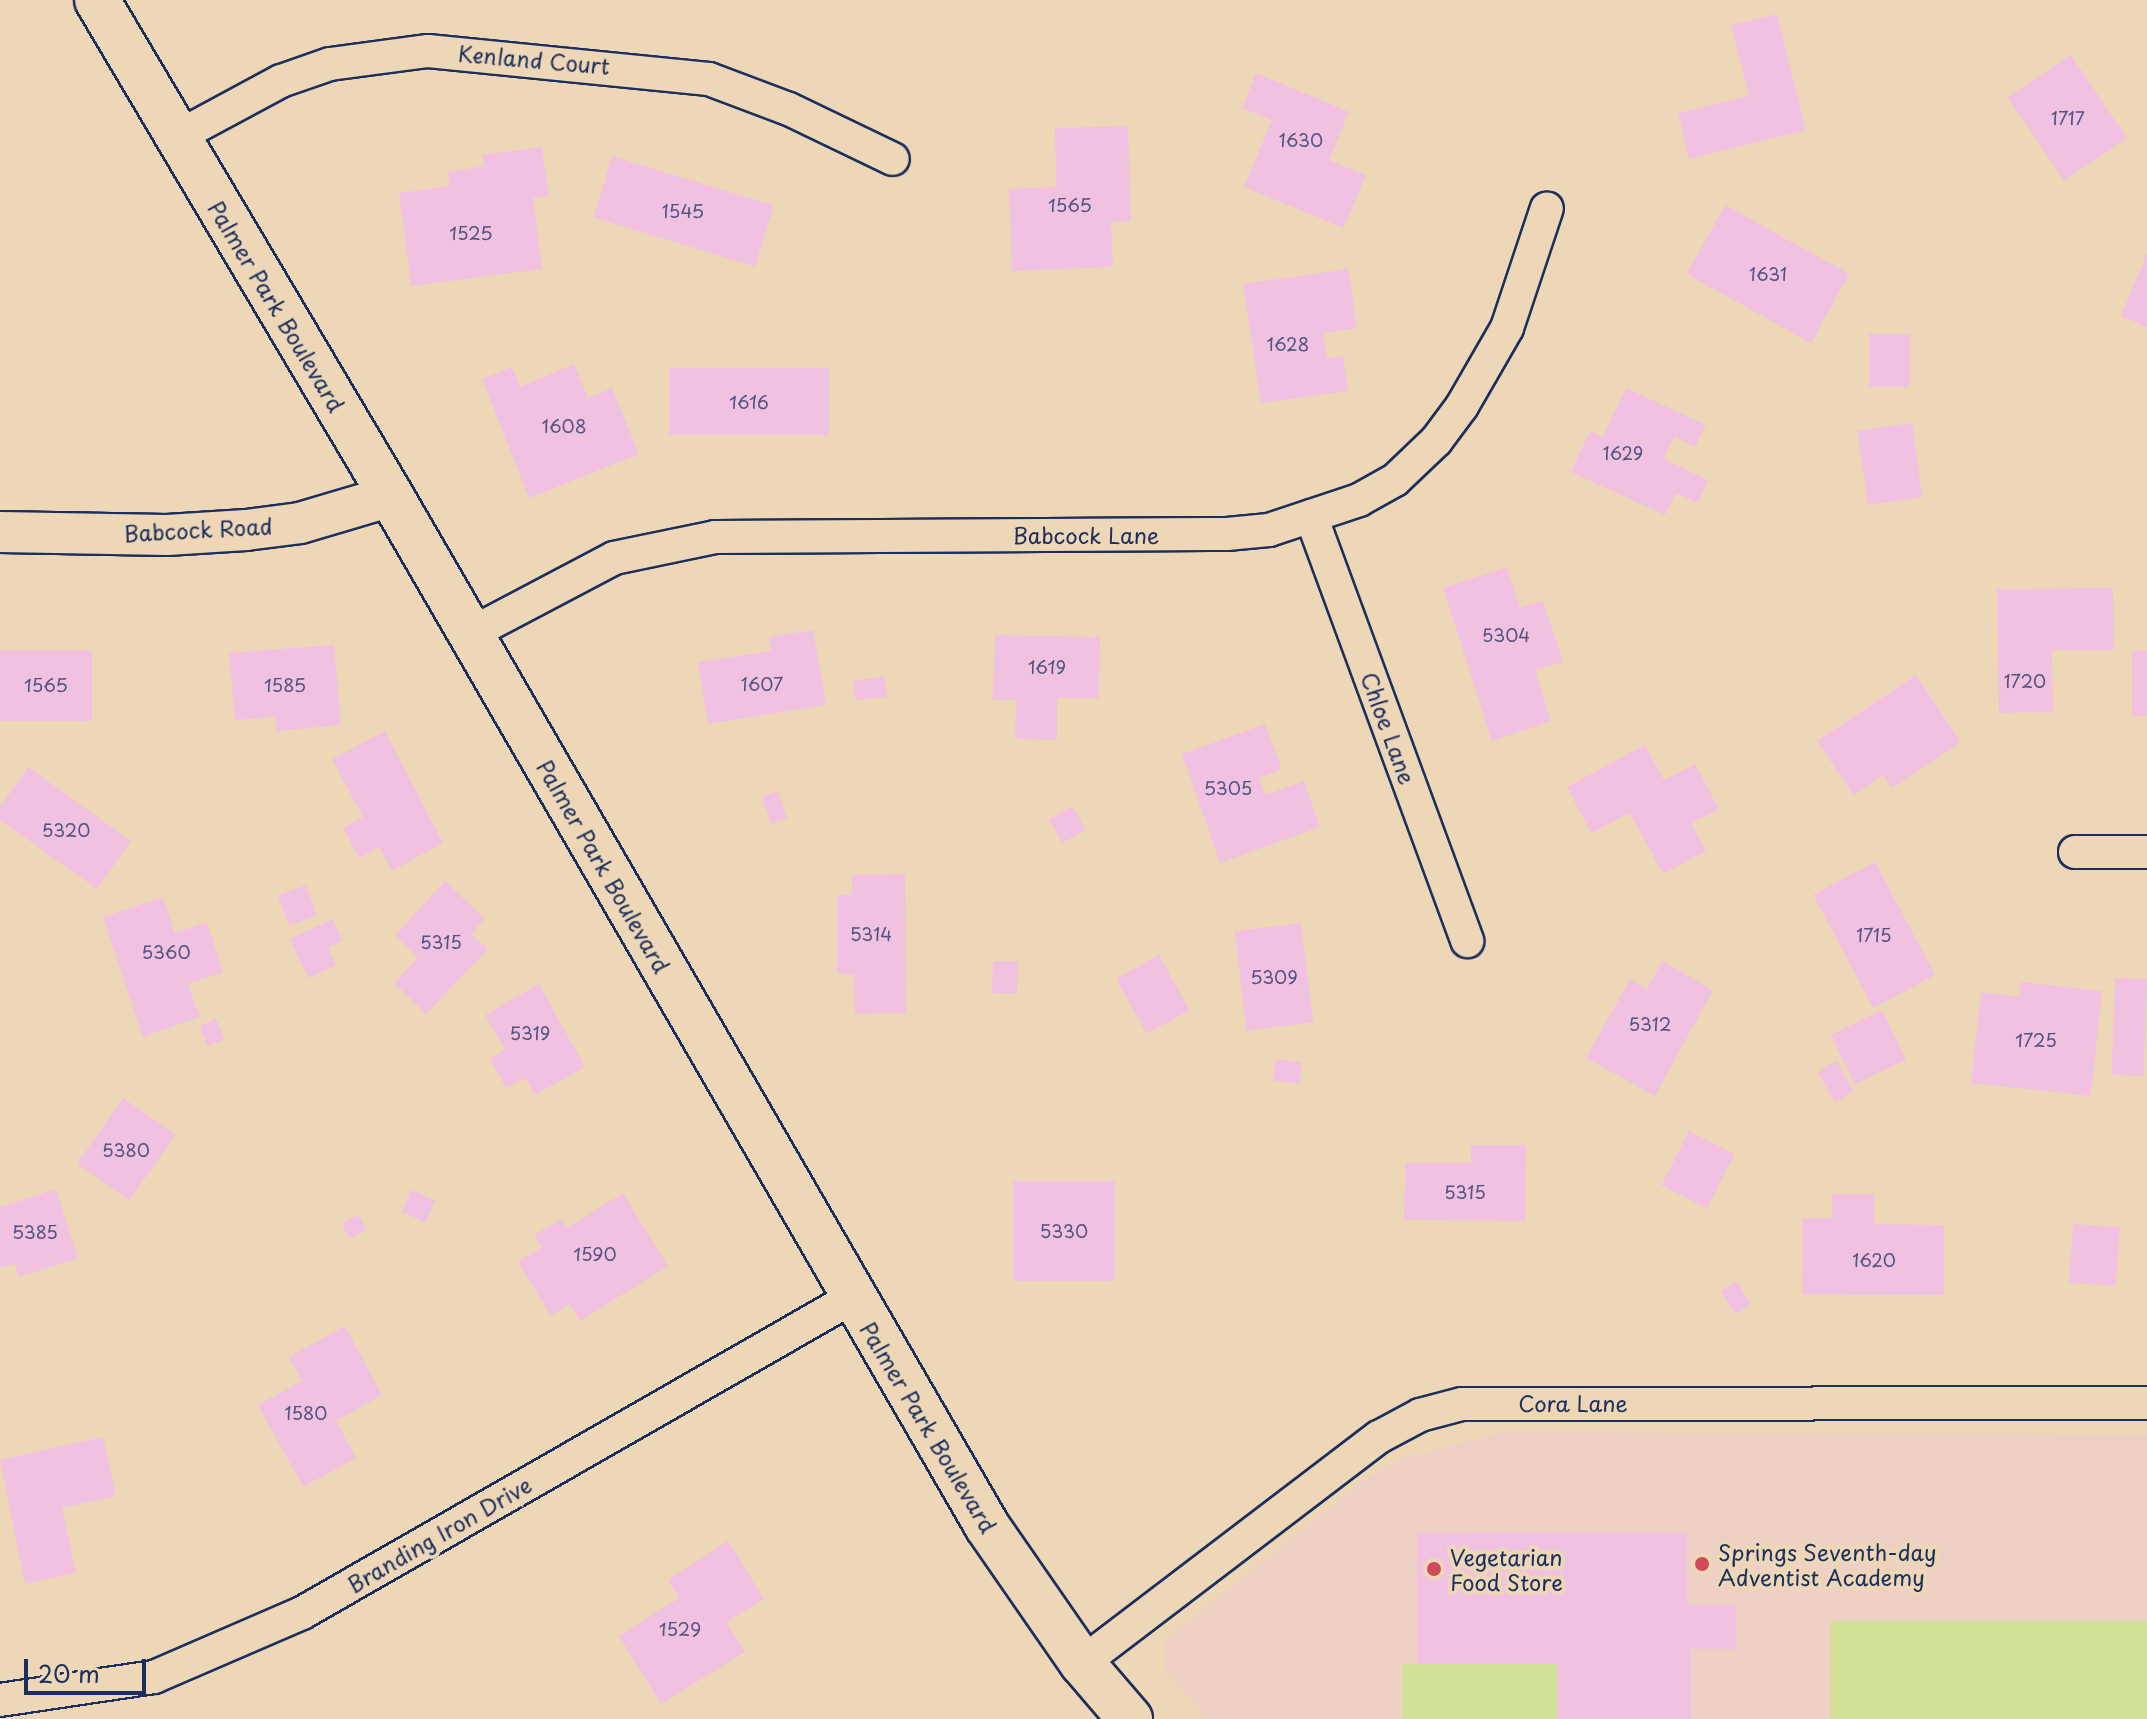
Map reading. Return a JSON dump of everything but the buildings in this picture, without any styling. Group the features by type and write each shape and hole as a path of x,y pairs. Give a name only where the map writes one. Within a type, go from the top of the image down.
{"main road":[{"name":"Palmer Park Boulevard","path":"97,0 175,138 391,496 852,1298 987,1526 1082,1663 1130,1719"}],"street":[{"name":"Kenland Court","path":"175,138 281,81 330,64 428,51 709,79 789,109 893,159"},
{"name":"Babcock Lane","path":"470,634 614,558 715,537 1227,534 1269,530 1359,500 1395,480 1445,429 1507,328 1547,208"},
{"name":"Babcock Road","path":"0,532 167,535 246,530 300,523 391,496"},
{"name":"Chloe Lane","path":"1311,516 1467,941"},
{"path":"2075,852 2147,852"},
{"name":"Branding Iron Drive","path":"5,1706 154,1677 302,1613 852,1298"},
{"name":"Cora Lane","path":"1082,1663 1379,1437 1420,1415 1462,1404 2147,1403"}],"shaded area":[{"name":"Springs Seventh-day Adventist Academy","path":"1505,1432 2147,1435 2147,1719 1206,1719 1165,1670 1165,1642 1368,1477 1405,1458"}],"green space":[{"path":"1831,1621 2147,1621 2147,1719 1831,1719"},
{"path":"1402,1664 1557,1664 1557,1719 1402,1719"}],"place":[{"name":"Springs Seventh-day Adventist Academy","path":"1702,1564"},
{"name":"Vegetarian Food Store","path":"1434,1569"}]}
